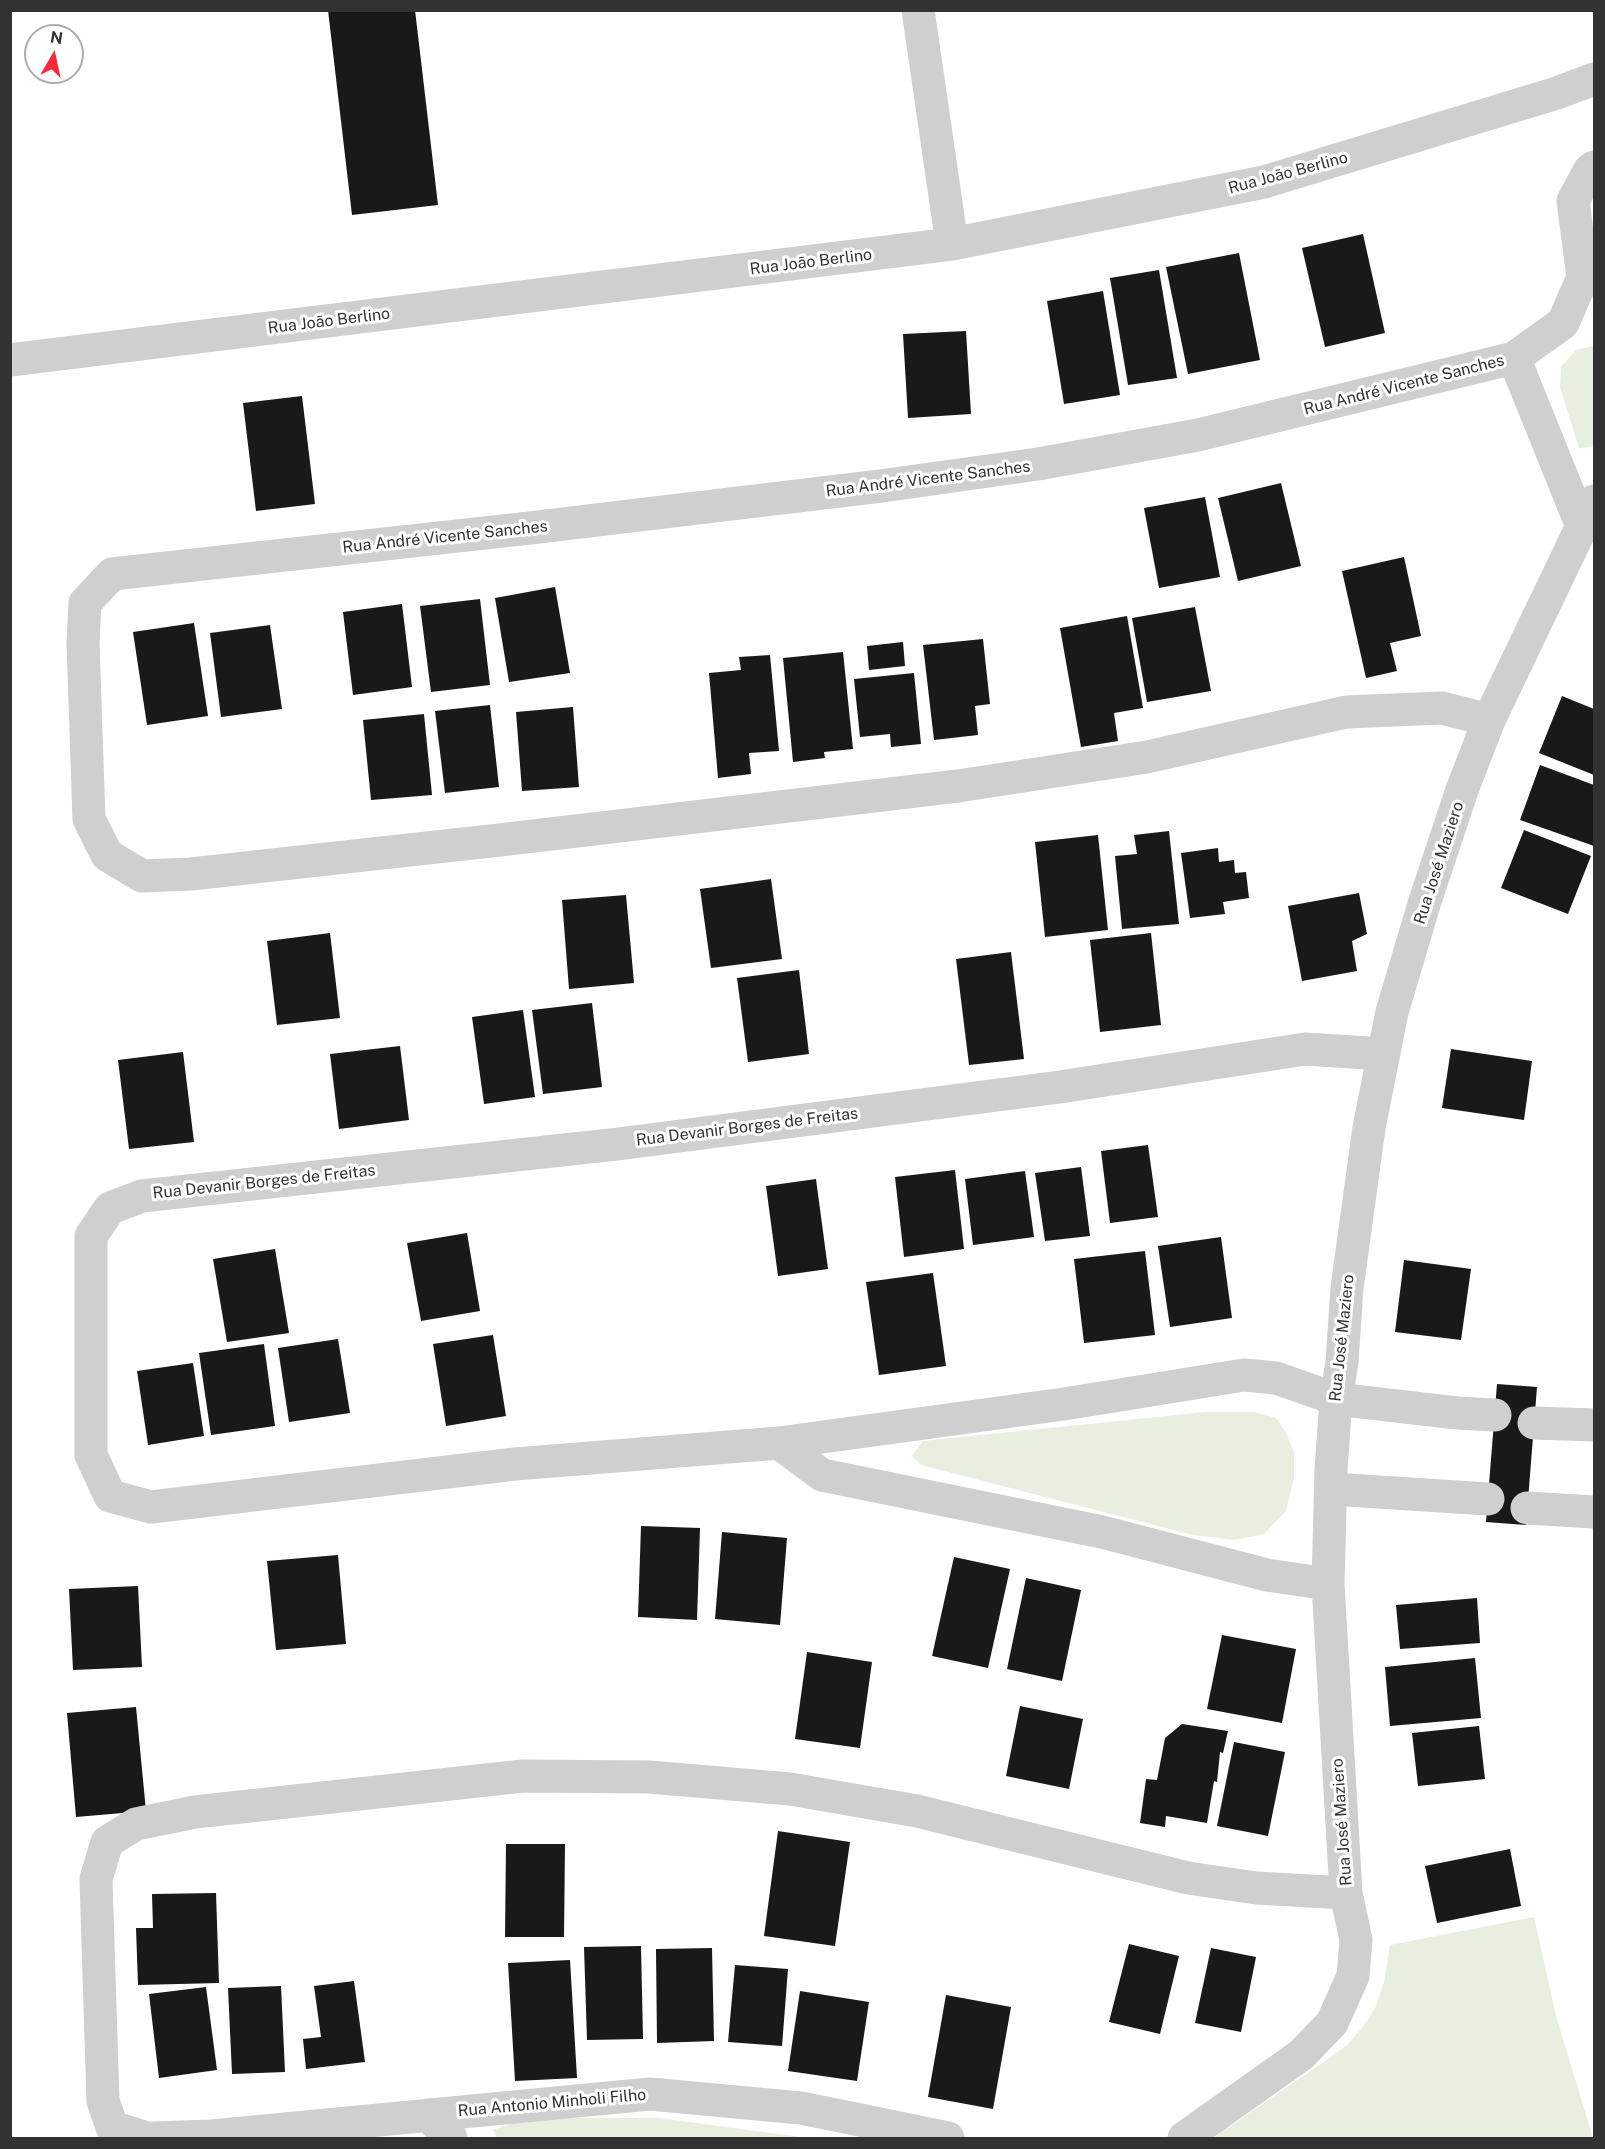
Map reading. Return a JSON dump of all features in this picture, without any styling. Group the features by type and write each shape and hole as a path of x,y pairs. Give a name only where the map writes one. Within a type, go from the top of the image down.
{"street":[{"path":"918,10 952,244"},
{"name":"Rua João Berlino","path":"10,360 952,244 1264,182 1594,80"},
{"name":"Rua André Vicente Sanches","path":"1489,720 1442,708 1346,712 1147,757 958,786 476,843 191,874 142,876 107,855 89,819 82,643 85,603 112,573 530,528 881,486 1038,464 1198,435 1514,358 1563,323 1583,277 1573,201 1592,169"},
{"path":"1514,358 1589,515"},
{"name":"Rua José Maziero","path":"1184,2139 1301,2055 1332,2023 1353,1976 1356,1940 1346,1893 1328,1584 1330,1489 1336,1400 1342,1362 1350,1265 1369,1128 1392,1012 1425,901 1462,790 1489,720 1589,515"},
{"name":"Rua Devanir Borges de Freitas","path":"779,1443 515,1464 151,1507 110,1496 91,1455 91,1236 110,1208 142,1196 618,1144 1060,1087 1305,1049 1384,1054"},
{"path":"779,1443 1064,1404 1244,1375 1276,1378 1336,1400 1495,1415"},
{"path":"1533,1423 1594,1425"},
{"path":"779,1443 822,1475 1102,1532 1268,1575 1328,1584"},
{"path":"1330,1489 1488,1499"},
{"path":"1527,1508 1594,1512"},
{"path":"147,2139 112,2127 103,2101 96,1879 107,1842 136,1824 195,1812 523,1776 649,1777 790,1789 917,1811 1188,1878 1256,1888 1346,1893"},
{"name":"Rua Antonio Minholi Filho","path":"153,2139 212,2136 650,2094 801,2108 948,2139"},
{"path":"428,2115 451,2139"}],"green space":[{"path":"1594,346 1594,447 1579,448 1560,387 1561,367 1576,350"},
{"path":"1205,1412 1254,1412 1276,1418 1286,1433 1294,1452 1294,1478 1286,1511 1264,1534 1235,1540 1193,1535 921,1465 912,1456 923,1441"},
{"path":"1534,1917 1556,2016 1593,2138 1213,2138 1347,2045 1363,2027 1376,2006 1384,1982 1390,1945"},
{"path":"567,2118 659,2118 808,2138 497,2138 493,2130 515,2122"}],"building":[{"path":"328,10 415,10 438,205 352,215"},
{"path":"1363,234 1385,333 1325,347 1302,248"},
{"path":"1239,253 1260,360 1188,374 1166,267"},
{"path":"1159,270 1177,378 1128,385 1110,278"},
{"path":"1103,291 1120,395 1064,404 1047,301"},
{"path":"966,331 971,414 908,418 903,334"},
{"path":"302,396 315,504 256,511 243,403"},
{"path":"1281,483 1301,566 1238,581 1218,498"},
{"path":"1205,497 1220,577 1159,588 1144,508"},
{"path":"1404,557 1421,636 1390,643 1397,671 1366,678 1342,571"},
{"path":"555,587 570,673 509,682 495,598"},
{"path":"480,599 490,685 431,692 420,606"},
{"path":"402,604 412,687 353,695 343,612"},
{"path":"1195,607 1211,691 1147,702 1132,618"},
{"path":"1127,616 1143,708 1114,713 1118,741 1081,747 1060,628"},
{"path":"194,623 208,716 147,725 133,632"},
{"path":"270,625 282,709 221,717 210,633"},
{"path":"983,639 990,704 975,706 978,735 934,740 923,645"},
{"path":"903,642 905,666 869,670 867,646"},
{"path":"843,652 853,749 824,752 825,758 793,762 783,658"},
{"path":"770,655 779,751 749,753 751,774 718,778 709,673 741,670 739,657"},
{"path":"914,673 921,744 891,747 890,734 860,737 854,679"},
{"path":"1562,696 1594,709 1594,775 1539,753"},
{"path":"490,705 499,787 445,793 435,711"},
{"path":"573,707 579,787 522,791 516,712"},
{"path":"424,714 432,795 371,800 363,720"},
{"path":"1540,765 1594,785 1594,846 1520,820"},
{"path":"1524,830 1591,856 1568,914 1501,888"},
{"path":"1169,831 1179,924 1122,929 1115,856 1137,854 1134,835"},
{"path":"1098,835 1108,930 1045,937 1035,842"},
{"path":"1218,848 1219,862 1234,860 1235,873 1246,872 1249,898 1223,902 1225,914 1190,918 1181,853"},
{"path":"771,879 782,959 711,968 700,889"},
{"path":"1359,893 1367,934 1352,941 1357,971 1302,981 1288,906"},
{"path":"626,895 634,983 569,989 562,900"},
{"path":"330,933 340,1018 277,1025 267,941"},
{"path":"1151,933 1161,1025 1100,1032 1090,940"},
{"path":"1011,952 1024,1059 969,1065 956,959"},
{"path":"799,970 809,1054 748,1062 737,978"},
{"path":"592,1003 602,1087 543,1094 532,1010"},
{"path":"523,1010 535,1097 484,1104 472,1017"},
{"path":"400,1046 409,1120 339,1129 330,1054"},
{"path":"1451,1049 1532,1061 1524,1120 1442,1108"},
{"path":"183,1052 194,1142 129,1149 118,1060"},
{"path":"1148,1145 1158,1217 1110,1223 1101,1151"},
{"path":"1081,1167 1090,1236 1045,1241 1035,1173"},
{"path":"955,1170 964,1249 904,1257 895,1177"},
{"path":"1025,1171 1034,1237 973,1245 965,1179"},
{"path":"816,1179 828,1269 778,1276 766,1186"},
{"path":"467,1233 480,1311 421,1321 407,1243"},
{"path":"1221,1237 1232,1318 1170,1327 1158,1246"},
{"path":"275,1249 289,1333 227,1342 213,1259"},
{"path":"1145,1251 1155,1335 1084,1343 1074,1259"},
{"path":"1404,1260 1471,1269 1461,1340 1395,1332"},
{"path":"933,1273 946,1366 879,1375 866,1282"},
{"path":"493,1335 506,1416 446,1426 433,1344"},
{"path":"338,1339 350,1413 289,1422 278,1348"},
{"path":"264,1344 275,1426 211,1435 199,1353"},
{"path":"193,1363 204,1436 148,1445 137,1371"},
{"path":"1497,1384 1537,1387 1526,1525 1486,1522"},
{"path":"641,1526 700,1528 697,1620 638,1617"},
{"path":"722,1532 787,1538 780,1625 715,1619"},
{"path":"338,1555 346,1644 276,1650 267,1561"},
{"path":"954,1557 1010,1569 988,1668 932,1656"},
{"path":"1026,1578 1081,1590 1062,1681 1007,1669"},
{"path":"138,1586 142,1667 73,1670 69,1589"},
{"path":"1477,1598 1480,1643 1400,1649 1396,1605"},
{"path":"1222,1635 1296,1649 1282,1723 1207,1709"},
{"path":"807,1652 872,1662 860,1748 795,1739"},
{"path":"1475,1658 1481,1718 1390,1726 1385,1667"},
{"path":"1020,1706 1083,1719 1069,1789 1006,1776"},
{"path":"136,1707 146,1811 76,1817 67,1713"},
{"path":"1182,1724 1228,1731 1223,1753 1220,1752 1217,1782 1214,1781 1207,1823 1166,1816 1165,1827 1140,1823 1146,1779 1157,1780 1165,1738"},
{"path":"1479,1726 1485,1779 1418,1786 1412,1733"},
{"path":"1234,1742 1285,1752 1268,1836 1217,1826"},
{"path":"778,1831 850,1842 835,1946 764,1936"},
{"path":"506,1844 565,1844 564,1937 505,1937"},
{"path":"1510,1849 1521,1906 1437,1923 1425,1866"},
{"path":"216,1893 219,1983 138,1985 136,1928 153,1928 152,1894"},
{"path":"1129,1944 1179,1956 1160,2034 1109,2022"},
{"path":"641,1946 643,2039 587,2040 584,1947"},
{"path":"712,1948 714,2041 657,2043 656,1949"},
{"path":"1211,1948 1256,1957 1241,2032 1195,2023"},
{"path":"570,1960 577,2078 515,2081 508,1963"},
{"path":"735,1965 788,1969 782,2046 728,2042"},
{"path":"354,1981 365,2062 306,2069 303,2039 321,2037 314,1986"},
{"path":"281,1986 285,2072 232,2074 228,1988"},
{"path":"206,1987 217,2070 159,2078 149,1994"},
{"path":"800,1991 869,2002 857,2081 788,2071"},
{"path":"946,1995 1011,2007 993,2109 928,2097"}]}
